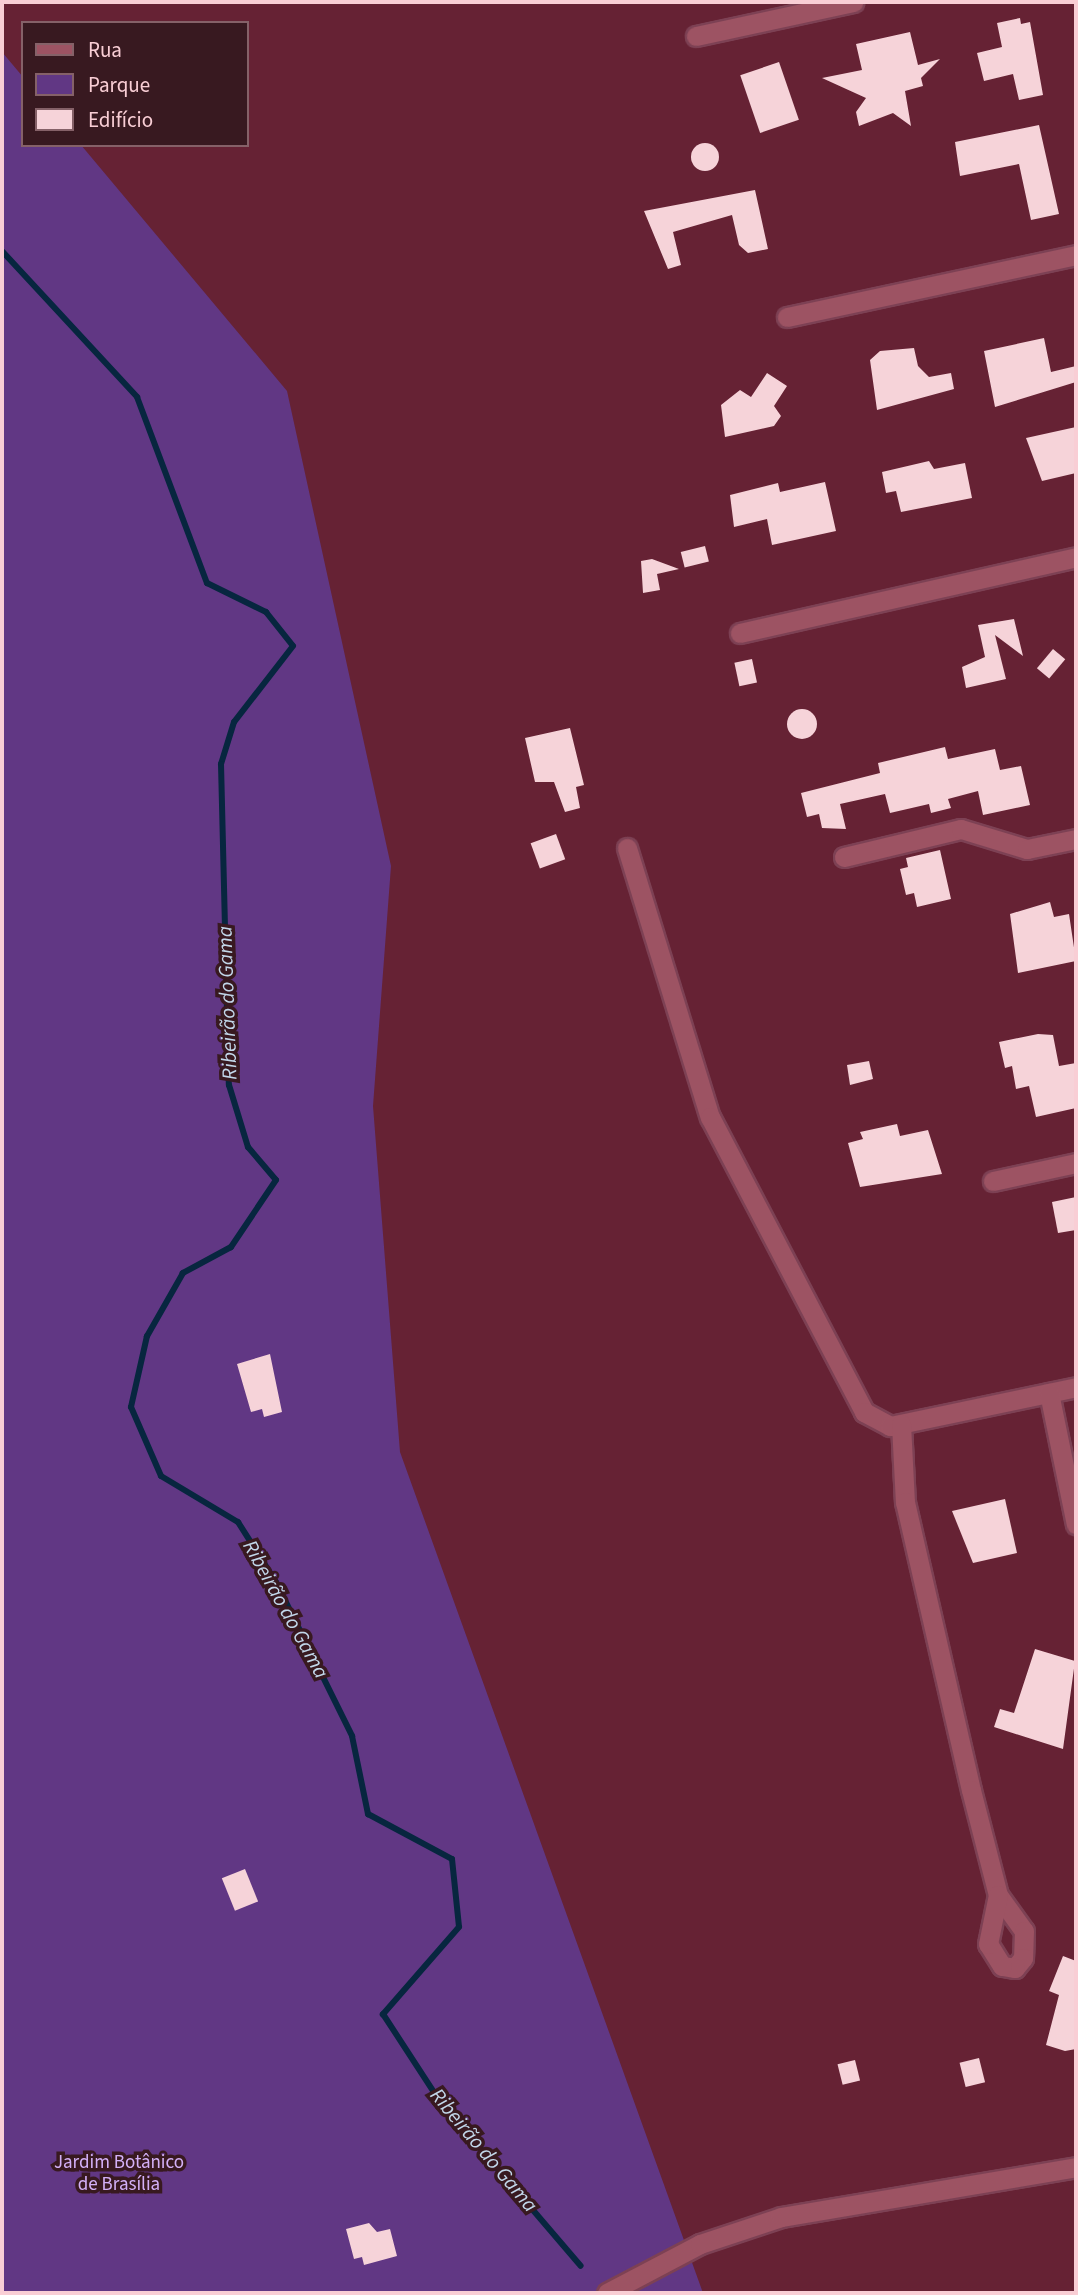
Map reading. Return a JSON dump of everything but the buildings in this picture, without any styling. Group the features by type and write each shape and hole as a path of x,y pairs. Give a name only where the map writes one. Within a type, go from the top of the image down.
{"street":[{"path":"696,36 853,2"},
{"path":"787,317 1076,255"},
{"path":"740,633 1076,557"},
{"path":"844,857 961,829 1027,849 1076,839"},
{"path":"627,848 675,1018 729,1159 863,1412 875,1423 901,1424 1076,1387"},
{"path":"993,1181 1076,1163"},
{"path":"1049,1393 1072,1482 1076,1524"},
{"path":"901,1424 905,1502 998,1895"},
{"path":"607,2293 700,2244 780,2217 1076,2167"}],"green space":[{"name":"Jardim Botânico de Brasília","path":"2,52 21,75 21,147 83,147 287,391 391,866 373,1106 400,1452 703,2293 2,2293"}],"waterway":[{"name":"Ribeirão do Gama","path":"2,251 137,397 207,583 266,612 293,646 234,722 221,764 229,1085 248,1147 276,1180 231,1247 183,1273 147,1336 131,1407 161,1476 238,1522 276,1582 352,1736 368,1814 452,1859 459,1927 383,2014 439,2100 581,2266"}]}
